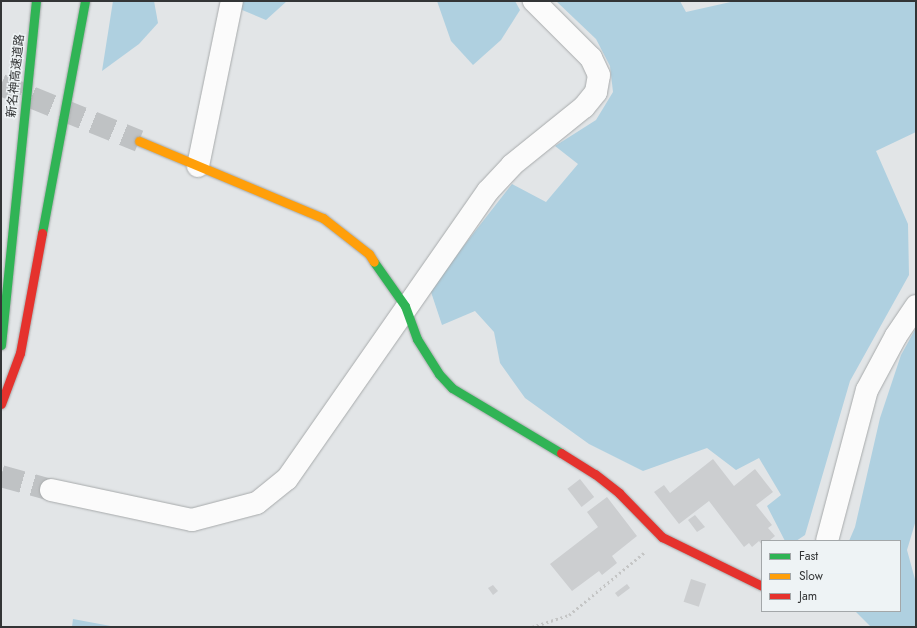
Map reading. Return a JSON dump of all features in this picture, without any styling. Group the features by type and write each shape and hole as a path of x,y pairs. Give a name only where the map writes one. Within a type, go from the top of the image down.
{"main road":[{"name":"新名神高速道路","path":"1,345 36,1"},
{"path":"1,404 20,352 85,1"},
{"path":"139,142 323,218 369,254 405,306 418,338 439,374 452,388 595,474 619,493 662,537 761,586"}],"street":[{"path":"198,166 232,1"},
{"path":"51,490 192,520 257,503 287,479 405,306 488,191 512,165 584,107 596,92 599,75 591,58 534,1"},
{"path":"827,540 867,390 916,306"}],"path":[{"path":"532,627 569,615 662,537"}],"shaded area":[{"path":"113,1 154,1 158,23 139,44 102,71"},
{"path":"235,1 287,1 266,20 235,7"},
{"path":"437,1 515,1 520,10 501,40 473,65 451,41"},
{"path":"556,1 680,1 686,12 735,1 916,1 916,132 876,151 908,224 909,275 850,381 805,535 798,540 784,540 767,506 781,495 759,458 736,470 707,448 643,471 589,444 525,398 500,363 494,332 475,311 442,325 430,289 512,184 546,202 578,164 555,146 596,120 613,92 610,66 596,39"},
{"path":"916,328 916,520 907,550 916,583 916,627 871,627 856,612 901,612 901,540 849,540 855,527 880,418 901,355"},
{"path":"73,619 116,627 72,627"}],"building":[{"path":"713,459 734,486 755,469 773,492 756,505 772,525 768,528 775,536 770,540 761,540 761,544 759,541 752,547 749,543 744,547 709,501 679,524 654,492 664,485 670,493"},
{"path":"580,479 594,497 582,507 567,489"},
{"path":"607,497 637,536 612,556 617,563 602,575 599,571 572,591 550,564 598,527 587,512"},
{"path":"695,515 705,527 697,532 688,520"},
{"path":"691,579 706,584 699,607 684,602"},
{"path":"627,584 630,588 618,597 615,593"},
{"path":"493,585 498,591 493,595 488,588"}],"tunnel":[{"path":"1,85 139,141"},
{"path":"1,476 51,490"}],"traffic: fast":[{"path":"1,345 36,1"},
{"path":"42,233 85,1"},
{"path":"374,262 405,306 417,339 439,374 452,388 561,453"}],"traffic: slow":[{"path":"139,141 323,218 369,254 374,262"}],"traffic: jam":[{"path":"1,404 20,353 42,233"},
{"path":"561,453 595,474 619,493 662,537 761,586"}]}
